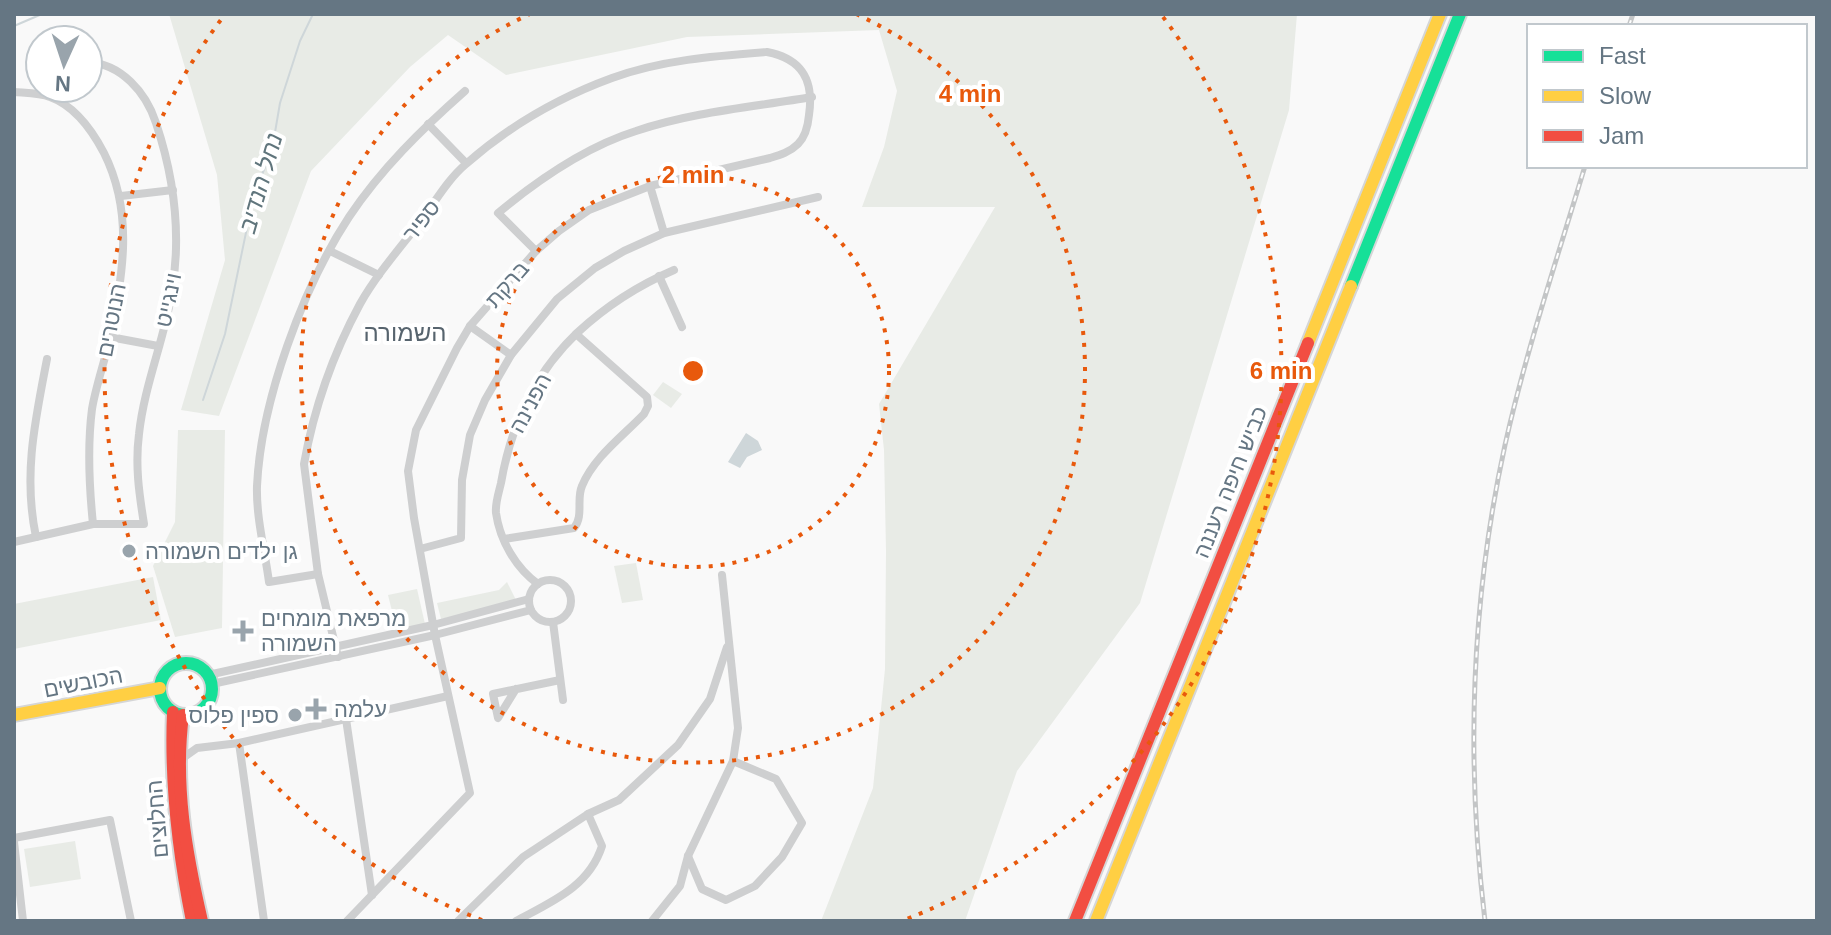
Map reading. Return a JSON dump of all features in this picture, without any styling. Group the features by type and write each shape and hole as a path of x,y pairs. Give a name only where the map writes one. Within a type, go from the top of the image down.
{"main road":[{"name":"כביש חיפה רעננה","path":"1075,921 1440,14"},
{"name":"כביש חיפה רעננה","path":"1096,921 1460,14"},
{"path":"176,665 195,665 210,679 211,695 205,707 194,714 178,713 163,700 160,688 165,674 176,665"},
{"name":"הכובשים","path":"14,715 160,688"},
{"name":"החלוצים","path":"178,713 187,843 202,921"},
{"name":"החלוצים","path":"178,713 173,801 192,921"}],"street":[{"name":"ספיר","path":"338,657 318,574 304,464 307,447 333,359 361,303 466,163 561,99 614,77 669,63 767,52 781,54 806,75 812,97"},
{"name":"וינגייט","path":"93,524 144,524 136,474 139,431 171,299 177,210 167,157 151,108 130,79 104,64"},
{"path":"318,574 269,582 257,490 260,451 278,376 303,309 349,217 388,166 465,91"},
{"path":"536,251 498,213 531,186 582,154 633,131 683,118 812,97"},
{"name":"ברקת","path":"372,895 470,793 447,698 408,471 416,430 457,348 470,326 536,251 589,210 650,186 786,153 807,130 812,97"},
{"name":"הנוטרים","path":"65,104 93,132 121,196 123,242 110,337 93,404 87,449 93,524"},
{"path":"428,124 466,163"},
{"path":"650,186 664,233"},
{"path":"121,196 173,190"},
{"path":"420,549 461,538 462,480 470,435 485,400 511,355 557,299 624,251 664,233 818,197"},
{"path":"330,251 379,275"},
{"name":"הפנינה","path":"538,584 521,572 504,539 496,510 505,458 515,425 538,379 576,334 615,303 674,270"},
{"path":"659,276 682,327"},
{"path":"470,326 511,355"},
{"path":"504,539 574,528 579,522 580,489 587,475 648,406 647,397 576,334"},
{"path":"110,337 158,346"},
{"path":"36,537 30,507 30,449 47,359"},
{"path":"14,542 93,524"},
{"path":"652,921 680,886 688,856 733,761 738,728 722,575"},
{"path":"544,581 562,583 570,594 569,611 563,618 553,622 542,621 531,610 529,599 538,584 544,581"},
{"path":"210,679 529,599"},
{"path":"210,679 338,657 531,610"},
{"path":"553,622 563,700"},
{"path":"458,921 523,857 588,814 619,800 678,745 710,699 729,643"},
{"path":"516,689 560,680"},
{"path":"180,760 197,748 239,743 447,698"},
{"path":"346,719 372,895 347,921"},
{"path":"180,733 197,748"},
{"path":"239,743 264,921"},
{"path":"688,856 702,889 726,900 755,886 782,857 802,823 776,779 733,761"},
{"path":"516,921 567,894 598,859 602,846 588,814"},
{"path":"23,921 14,840 110,820 131,921"}],"shaded area":[{"path":"169,14 1297,14 1289,110 1140,603 1017,771 965,921 821,921 873,788 885,669 884,450 879,404 995,207 862,207 884,147 897,91 879,30 687,37 506,75 448,35 410,67 311,171 219,416 181,410 225,260 217,175"},
{"path":"663,382 682,394 671,408 653,395"},
{"path":"178,430 225,430 222,628 175,637 153,566 175,522"},
{"path":"746,433 758,441 762,450 747,457 740,468 728,462"},
{"path":"636,563 643,600 622,603 614,566"},
{"path":"153,577 161,620 14,649 14,604"},
{"path":"507,582 517,602 441,619 437,603 499,590"},
{"path":"417,589 425,624 397,631 388,595"},
{"path":"75,841 81,879 30,887 24,849"}],"waterway":[{"path":"14,26 42,14"},
{"name":"נחל הנדיב","path":"203,400 225,334 254,194 272,150 280,103 300,41 313,14"}],"railway":[{"path":"1630,24 1633,14"},
{"path":"1485,921 1475,802 1474,742 1475,682 1485,563 1513,410 1584,168"}],"traffic: fast":[{"path":"1351,286 1460,14"},
{"path":"186,663 204,671 212,689 204,707 186,715 168,707 160,689 168,671 186,663"}],"traffic: slow":[{"path":"1308,343 1440,14"},
{"path":"1096,921 1351,286"},
{"path":"14,715 160,688"}],"traffic: jam":[{"path":"1075,921 1308,343"},
{"path":"173,712 176,817 192,921"},
{"path":"183,715 180,767 183,818 202,921"}],"place":[{"name":"גן ילדים השמורה","path":"129,551"},
{"name":"מרפאת מומחים השמורה","path":"243,631"},
{"name":"עלמה","path":"316,709"},
{"name":"ספין פלוס","path":"295,715"}],"district":[{"name":"השמורה","path":"405,333"}]}
